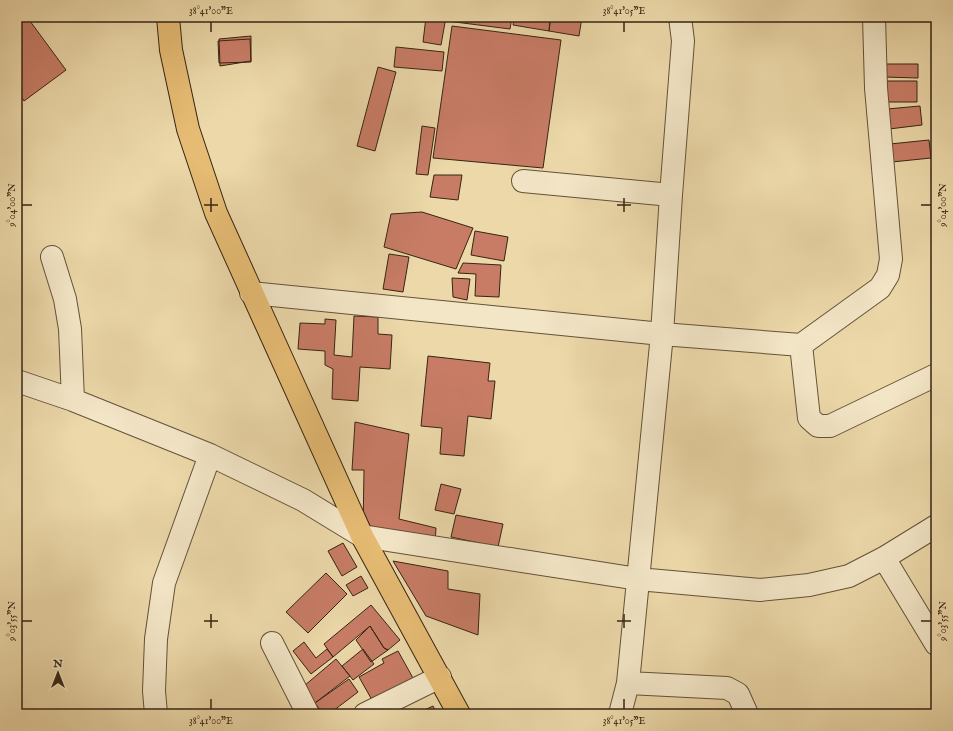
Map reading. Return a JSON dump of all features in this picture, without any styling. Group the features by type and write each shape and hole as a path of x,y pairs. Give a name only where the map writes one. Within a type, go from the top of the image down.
{"main road":[{"path":"168,17 172,50 188,129 216,213 362,536 459,714"}],"street":[{"path":"620,714 628,683 662,334 683,41 680,17"},
{"path":"251,293 662,334 801,346 880,288 888,275 891,259 876,88 874,17"},
{"path":"523,181 671,195"},
{"path":"52,257 65,299 70,329 73,400"},
{"path":"801,346 809,418 818,426 830,426 934,379"},
{"path":"17,381 73,400 210,455 303,500 362,536 638,578 760,590 809,585 849,576 884,558 936,526"},
{"path":"156,714 154,691 156,639 164,583 210,455"},
{"path":"884,558 936,644"},
{"path":"272,643 308,714"},
{"path":"365,714 440,677"},
{"path":"628,683 726,688 738,694 747,714"}],"building":[{"path":"17,17 27,17 66,70 24,101 17,91"},
{"path":"426,17 446,17 441,45 423,42"},
{"path":"448,17 512,17 510,29 447,21"},
{"path":"514,17 550,17 549,31 513,25"},
{"path":"551,17 582,17 579,36 549,31"},
{"path":"452,26 561,40 543,168 433,158"},
{"path":"251,36 251,61 220,66 219,39"},
{"path":"250,39 251,62 219,63 218,41"},
{"path":"396,47 444,52 442,71 394,67"},
{"path":"884,64 918,64 918,78 884,77"},
{"path":"378,67 396,72 375,151 357,146"},
{"path":"885,81 917,81 917,102 885,102"},
{"path":"920,106 922,125 889,129 887,109"},
{"path":"422,126 435,128 428,175 416,174"},
{"path":"929,140 931,158 892,162 890,144"},
{"path":"434,175 462,175 458,200 430,197"},
{"path":"422,212 473,228 456,269 384,247 391,214"},
{"path":"475,231 508,237 504,261 471,255"},
{"path":"389,254 409,257 403,292 383,289"},
{"path":"463,263 501,265 499,297 475,296 476,274 458,273"},
{"path":"452,278 470,279 467,300 453,297"},
{"path":"354,316 378,317 378,334 392,335 390,369 360,367 358,401 332,399 333,369 325,365 325,351 298,349 300,323 325,324 325,319 336,320 334,355 352,357"},
{"path":"428,356 490,363 488,381 495,381 491,419 468,416 464,456 440,454 442,428 421,426"},
{"path":"355,422 409,434 399,519 436,528 435,543 363,530 364,470 352,470"},
{"path":"441,484 461,489 454,514 435,510"},
{"path":"456,515 503,524 498,547 451,537"},
{"path":"343,543 357,567 342,576 328,551"},
{"path":"393,561 448,571 448,589 480,594 478,635 426,616"},
{"path":"326,573 347,594 308,633 286,612"},
{"path":"361,576 368,588 353,596 346,585"},
{"path":"371,605 400,640 388,650 384,648 370,626 333,657 324,644"},
{"path":"370,626 384,648 388,650 371,662 356,640"},
{"path":"304,642 316,658 327,649 333,657 311,674 293,651"},
{"path":"363,649 374,664 353,680 342,666"},
{"path":"398,651 413,678 372,700 359,677 384,663 382,659"},
{"path":"336,659 350,676 315,703 304,686"},
{"path":"349,679 358,692 329,714 323,714 315,703"},
{"path":"433,706 437,714 416,714"}]}
